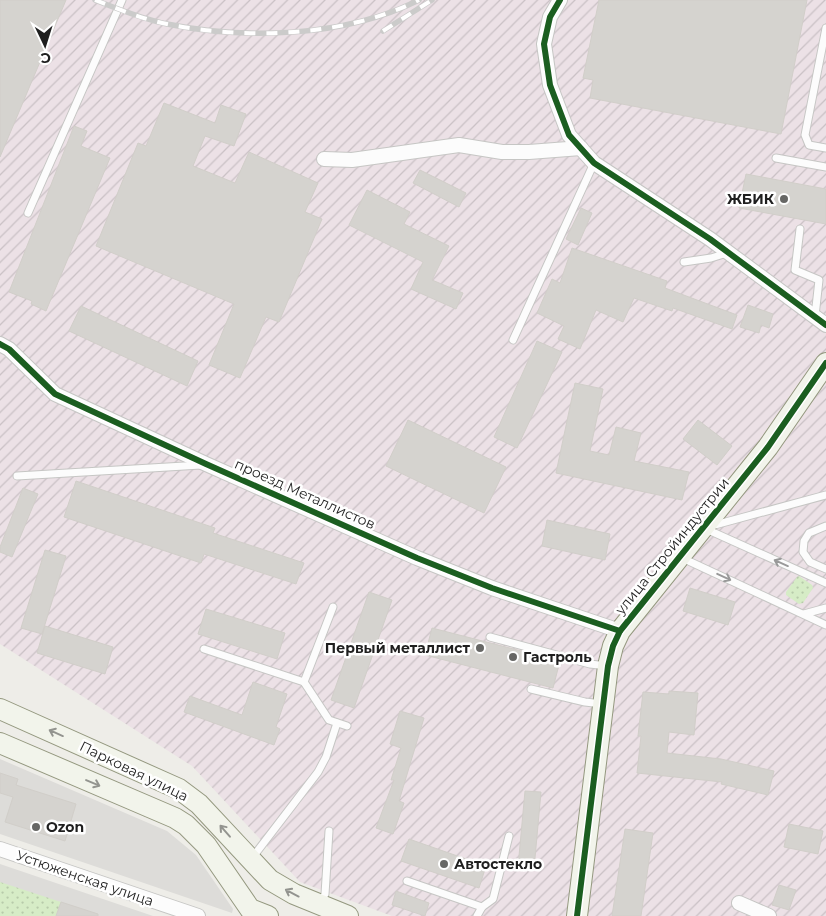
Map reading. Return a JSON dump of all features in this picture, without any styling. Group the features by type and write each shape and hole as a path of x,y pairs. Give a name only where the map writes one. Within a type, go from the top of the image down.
{"main road":[{"name":"улица Стройиндустрии","path":"577,916 608,666 613,646 620,631 816,383 826,363"},
{"name":"Парковая улица","path":"0,708 178,789 199,804 270,880"},
{"name":"Парковая улица","path":"0,743 156,810 186,826 215,856 255,913"},
{"path":"255,913 270,880 294,894 348,916"}],"street":[{"path":"560,0 550,17 544,44 550,85 569,135 594,164 710,239 826,325"},
{"path":"324,159 352,160 459,145 502,152 581,148"},
{"name":"проезд Металлистов","path":"0,344 9,349 55,394 206,464 416,558 492,588 620,631"},
{"name":"Устюженская улица","path":"0,849 198,916"},
{"path":"740,904 769,916"}],"lane":[{"path":"28,213 122,0"},
{"path":"826,28 805,135 809,145 826,148"},
{"path":"776,158 826,167"},
{"path":"513,340 594,164"},
{"path":"800,229 795,270 819,280 815,316"},
{"path":"684,262 711,258 727,253"},
{"path":"17,476 206,464"},
{"path":"703,528 826,495"},
{"path":"826,526 809,533 804,541 803,552 810,562 826,569"},
{"path":"703,528 826,582"},
{"path":"680,557 826,625"},
{"path":"304,682 333,607"},
{"path":"804,614 826,608"},
{"path":"490,637 590,664 608,666"},
{"path":"204,649 304,682 329,720 348,726"},
{"path":"531,689 585,702 603,704"},
{"path":"251,861 318,772 326,757 337,723"},
{"path":"320,905 325,894 329,831"},
{"path":"477,916 482,906 493,899 509,836"},
{"path":"407,881 482,906"}],"shaded area":[{"path":"0,0 826,0 826,916 392,916 300,882 192,766 0,644"},
{"path":"0,759 167,831 196,855 233,909 232,913 0,834"},
{"path":"0,864 153,916 0,916"}],"green space":[{"path":"799,576 812,585 813,588 803,603 799,604 786,595 786,592"},
{"path":"0,882 61,902 56,916 0,916"}],"building":[{"path":"0,0 66,0 0,157"},
{"path":"599,0 807,0 781,134 590,98 593,80 583,78"},
{"path":"164,103 215,123 221,105 246,114 234,146 205,136 193,166 235,183 249,152 318,183 305,212 322,219 279,322 266,317 240,378 209,365 234,304 96,246 138,143 146,146"},
{"path":"74,126 87,131 81,146 110,158 46,311 31,304 32,301 9,292"},
{"path":"420,170 466,193 459,207 413,183"},
{"name":"ЖБИК","path":"746,174 826,189 826,224 739,208"},
{"path":"367,190 410,212 404,224 449,246 432,280 463,293 456,309 411,289 423,262 349,225"},
{"path":"581,208 592,213 578,245 566,239"},
{"path":"572,248 667,281 665,288 737,315 732,329 673,308 672,311 634,298 623,322 596,310 580,349 558,339 564,326 537,313 552,279 560,283"},
{"path":"748,305 773,314 769,328 761,325 759,333 740,327"},
{"path":"81,306 198,361 187,386 69,331"},
{"path":"537,341 562,352 517,448 494,437"},
{"path":"575,383 603,389 590,451 609,455 616,427 641,433 634,461 689,472 682,500 556,473"},
{"path":"408,420 506,467 484,513 386,466"},
{"path":"698,420 732,446 717,465 683,439"},
{"path":"76,481 215,528 213,533 304,563 296,584 204,554 201,563 64,517"},
{"path":"23,488 38,494 12,557 0,552 0,547"},
{"path":"547,520 610,534 605,560 542,546"},
{"path":"45,550 66,556 42,634 21,628"},
{"path":"690,588 735,602 728,625 683,611"},
{"path":"369,592 392,600 354,708 331,700"},
{"path":"206,609 285,633 277,659 198,634"},
{"path":"45,626 113,647 105,674 37,653"},
{"path":"432,628 560,661 553,688 425,655"},
{"path":"253,682 287,694 276,727 280,729 274,745 184,712 190,696 242,715"},
{"path":"669,691 698,693 694,735 669,732 667,753 721,759 774,771 768,795 721,784 722,782 637,773 641,736 638,736 643,692 669,694"},
{"path":"400,711 424,718 399,801 404,803 393,834 376,828 394,780 391,780 401,748 390,744"},
{"path":"0,773 18,779 16,785 76,804 65,841 5,822 13,797 0,793"},
{"path":"525,791 541,792 534,869 518,867"},
{"path":"789,824 823,831 818,854 784,847"},
{"path":"625,829 653,833 641,916 612,916"},
{"name":"Автостекло","path":"409,839 486,866 479,888 401,861"},
{"path":"779,885 796,890 789,910 772,905"},
{"path":"396,891 429,903 425,916 392,905"},
{"path":"61,902 98,914 98,916 56,916"}],"railway":[{"path":"95,0 139,17 167,24 198,29 262,33 295,32 360,22 419,0"},
{"path":"383,31 432,0"}],"cycle path":[{"path":"560,0 550,17 544,44 550,85 569,135 594,163 710,239 826,325"},
{"path":"0,344 9,349 55,394 206,464 417,558 492,588 620,631"},
{"path":"577,916 608,666 613,646 620,631 768,447 826,363"}],"place":[{"name":"ЖБИК","path":"784,199"},
{"name":"Первый металлист","path":"480,648"},
{"name":"Гастроль","path":"513,657"},
{"name":"Ozon","path":"36,827"},
{"name":"Автостекло","path":"444,864"}]}
